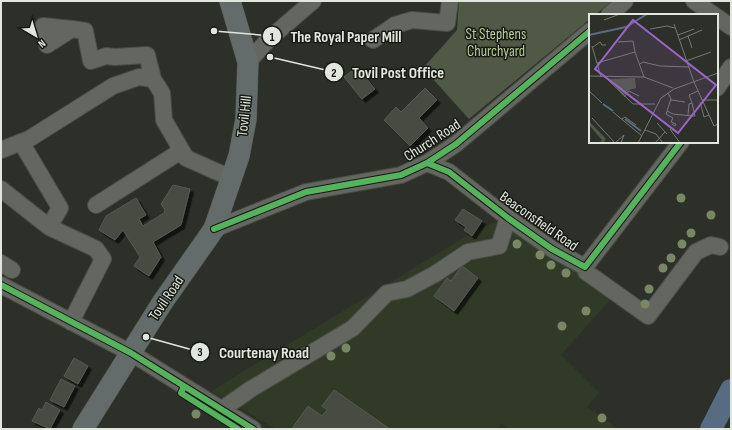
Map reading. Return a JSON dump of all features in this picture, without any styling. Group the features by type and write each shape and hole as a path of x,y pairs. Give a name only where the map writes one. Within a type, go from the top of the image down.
{"main road":[{"name":"Tovil Hill","path":"214,229 238,156 246,119 248,62 230,1"},
{"name":"Tovil Road","path":"83,429 162,303 214,229"}],"street":[{"path":"248,62 270,39 313,1"},
{"path":"373,40 395,25 412,20 447,23 450,1"},
{"path":"610,14 626,1"},
{"path":"694,1 713,14"},
{"path":"718,18 731,27"},
{"path":"72,29 85,31 91,61 106,56 115,57 148,55 153,79 162,93 164,120 181,151 186,158 230,178"},
{"name":"Church Road","path":"214,229 306,192 401,175 427,163 456,144 589,32"},
{"path":"718,86 731,67"},
{"path":"1,150 21,142 113,86 139,77 153,79"},
{"path":"21,142 60,208 50,227"},
{"name":"Beaconsfield Road","path":"427,163 449,172 508,218 567,259 585,267 680,143"},
{"path":"96,205 181,151"},
{"path":"1,189 50,227 96,250 103,259 70,322"},
{"path":"223,410 251,389 353,328 387,293 407,289 468,252 499,246 508,218"},
{"path":"585,267 586,272 648,316 696,252 711,245 720,247"},
{"path":"3,291 70,322 131,353 253,429"}],"shaded area":[{"path":"497,221 615,294 561,355 599,393 587,407 618,429 507,429 502,423 497,429 276,429 211,391 470,234"}],"green space":[{"name":"St Stephens Churchyard","path":"459,1 612,1 596,14 589,14 589,20 469,119 423,68 457,30"}],"building":[{"path":"357,67 375,89 362,99 344,77"},
{"path":"425,88 437,100 419,118 428,128 410,146 384,120 396,107 401,112"},
{"path":"173,185 190,189 181,225 153,242 161,257 149,276 134,266 140,257 123,230 115,240 99,230 106,216 136,198 146,215 139,219 143,226 164,213 165,210 161,204"},
{"path":"463,209 482,221 472,236 464,230 466,227 455,220"},
{"path":"462,266 478,278 454,311 434,296 447,278 451,281"},
{"path":"74,358 88,366 78,384 64,376"},
{"path":"61,379 75,386 64,407 50,400"},
{"path":"334,390 390,429 295,429 293,427 308,406 322,416 327,410 322,406"},
{"path":"46,402 60,410 50,429 32,421 39,408 42,410"}],"waterway":[{"path":"711,429 731,390"}],"cycle path":[{"path":"214,229 306,192 401,175 427,163 456,144 589,32"},
{"path":"427,163 449,172 508,218 552,249 585,267 680,143"},
{"path":"1,285 131,353 253,429"},
{"path":"184,386 181,393 238,429"}],"place":[{"name":"The Royal Paper Mill","path":"214,31"},
{"name":"Tovil Post Office","path":"270,57"},
{"name":"Courtenay Road","path":"146,337"}]}
